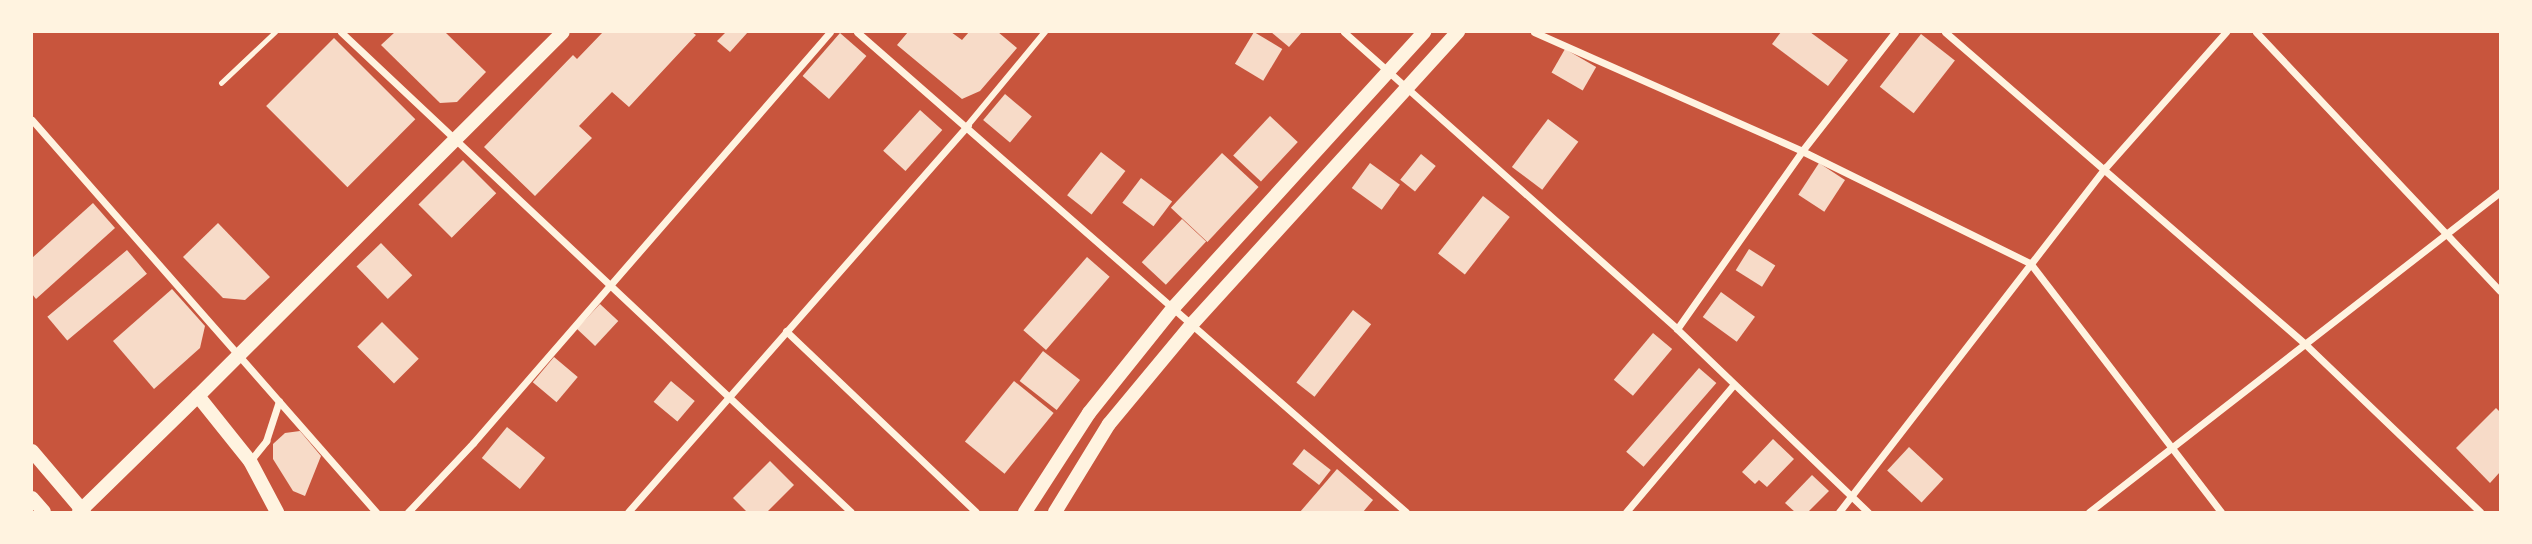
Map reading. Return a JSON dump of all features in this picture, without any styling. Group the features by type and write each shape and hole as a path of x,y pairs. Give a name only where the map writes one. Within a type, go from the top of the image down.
{"main road":[{"path":"32,451 82,513 563,32"},
{"path":"1025,513 1089,413 1174,307 1424,32"},
{"path":"1055,513 1109,424 1193,323 1409,90 1458,32"},
{"path":"198,396 250,461 276,513"},
{"path":"32,498 44,513"}],"street":[{"path":"341,32 732,397 851,513"},
{"path":"408,513 830,32"},
{"path":"857,32 968,125 1406,513"},
{"path":"628,513 968,125 1045,32"},
{"path":"1344,32 1676,329 1868,513"},
{"path":"1534,32 1802,151 2030,263 2170,452 2221,513"},
{"path":"1676,329 1802,151 1895,32"},
{"path":"1945,32 2106,167 2304,343 2480,513"},
{"path":"1839,513 2106,167 2226,32"},
{"path":"2256,32 2501,291"},
{"path":"32,120 240,354 376,513"},
{"path":"2089,513 2501,192"},
{"path":"786,331 976,513"},
{"path":"1626,513 1734,384"},
{"path":"250,461 266,442 279,401"}],"lane":[{"path":"220,83 275,32"}],"building":[{"path":"395,32 445,32 486,72 457,102 440,103 381,45"},
{"path":"603,32 692,32 696,35 629,107 612,92 579,126 592,138 535,196 484,147 573,55 577,59"},
{"path":"726,32 748,32 730,52 717,41"},
{"path":"908,32 951,32 962,40 969,32 998,32 1017,48 980,91 962,99 897,45"},
{"path":"1254,32 1282,49 1263,81 1235,64"},
{"path":"1271,32 1302,32 1289,47"},
{"path":"1781,32 1810,32 1848,60 1828,86 1772,44"},
{"path":"840,33 866,56 829,99 803,76"},
{"path":"1921,34 1955,60 1914,113 1880,87"},
{"path":"334,38 415,119 347,187 266,106"},
{"path":"1565,49 1596,67 1583,90 1552,72"},
{"path":"1005,94 1032,116 1010,143 983,120"},
{"path":"920,110 942,130 905,171 883,151"},
{"path":"1270,116 1298,142 1261,181 1233,155"},
{"path":"1548,119 1578,142 1542,190 1512,167"},
{"path":"1101,152 1125,171 1092,214 1067,195"},
{"path":"1222,153 1259,187 1207,242 1171,208"},
{"path":"1421,154 1436,166 1415,192 1400,180"},
{"path":"463,160 496,193 452,238 418,205"},
{"path":"1370,163 1400,185 1382,210 1352,188"},
{"path":"1819,163 1845,180 1824,212 1798,195"},
{"path":"1141,178 1172,201 1153,226 1122,203"},
{"path":"1483,196 1510,217 1465,274 1438,254"},
{"path":"93,203 115,228 36,299 32,294 32,258"},
{"path":"1182,219 1206,242 1166,285 1142,262"},
{"path":"218,223 270,277 245,300 223,298 183,257"},
{"path":"381,243 412,275 388,299 357,267"},
{"path":"1749,249 1775,265 1762,287 1736,270"},
{"path":"127,250 147,274 67,341 47,317"},
{"path":"1087,257 1110,277 1046,350 1023,330"},
{"path":"172,289 205,326 200,348 154,389 113,341"},
{"path":"1721,292 1755,317 1737,342 1703,317"},
{"path":"600,304 618,321 595,346 577,329"},
{"path":"1353,310 1371,324 1314,397 1296,382"},
{"path":"382,322 419,359 394,384 357,347"},
{"path":"1653,333 1672,349 1633,396 1614,380"},
{"path":"1043,351 1080,380 1057,410 1020,381"},
{"path":"554,357 578,377 557,402 533,382"},
{"path":"1699,368 1716,383 1644,467 1626,452"},
{"path":"671,381 695,401 677,422 654,402"},
{"path":"1014,381 1054,413 1005,474 965,442"},
{"path":"2496,408 2500,412 2500,472 2490,483 2456,448"},
{"path":"507,427 545,458 520,489 482,458"},
{"path":"300,431 321,456 305,496 293,491 273,459 273,444 285,433"},
{"path":"1773,439 1794,459 1767,487 1759,480 1755,484 1742,472"},
{"path":"1909,447 1943,479 1922,502 1887,470"},
{"path":"1304,449 1331,470 1319,485 1292,464"},
{"path":"770,461 794,485 767,512 747,512 733,498"},
{"path":"1337,469 1373,500 1363,512 1300,512"},
{"path":"1812,475 1829,491 1808,512 1795,512 1785,503"}]}
